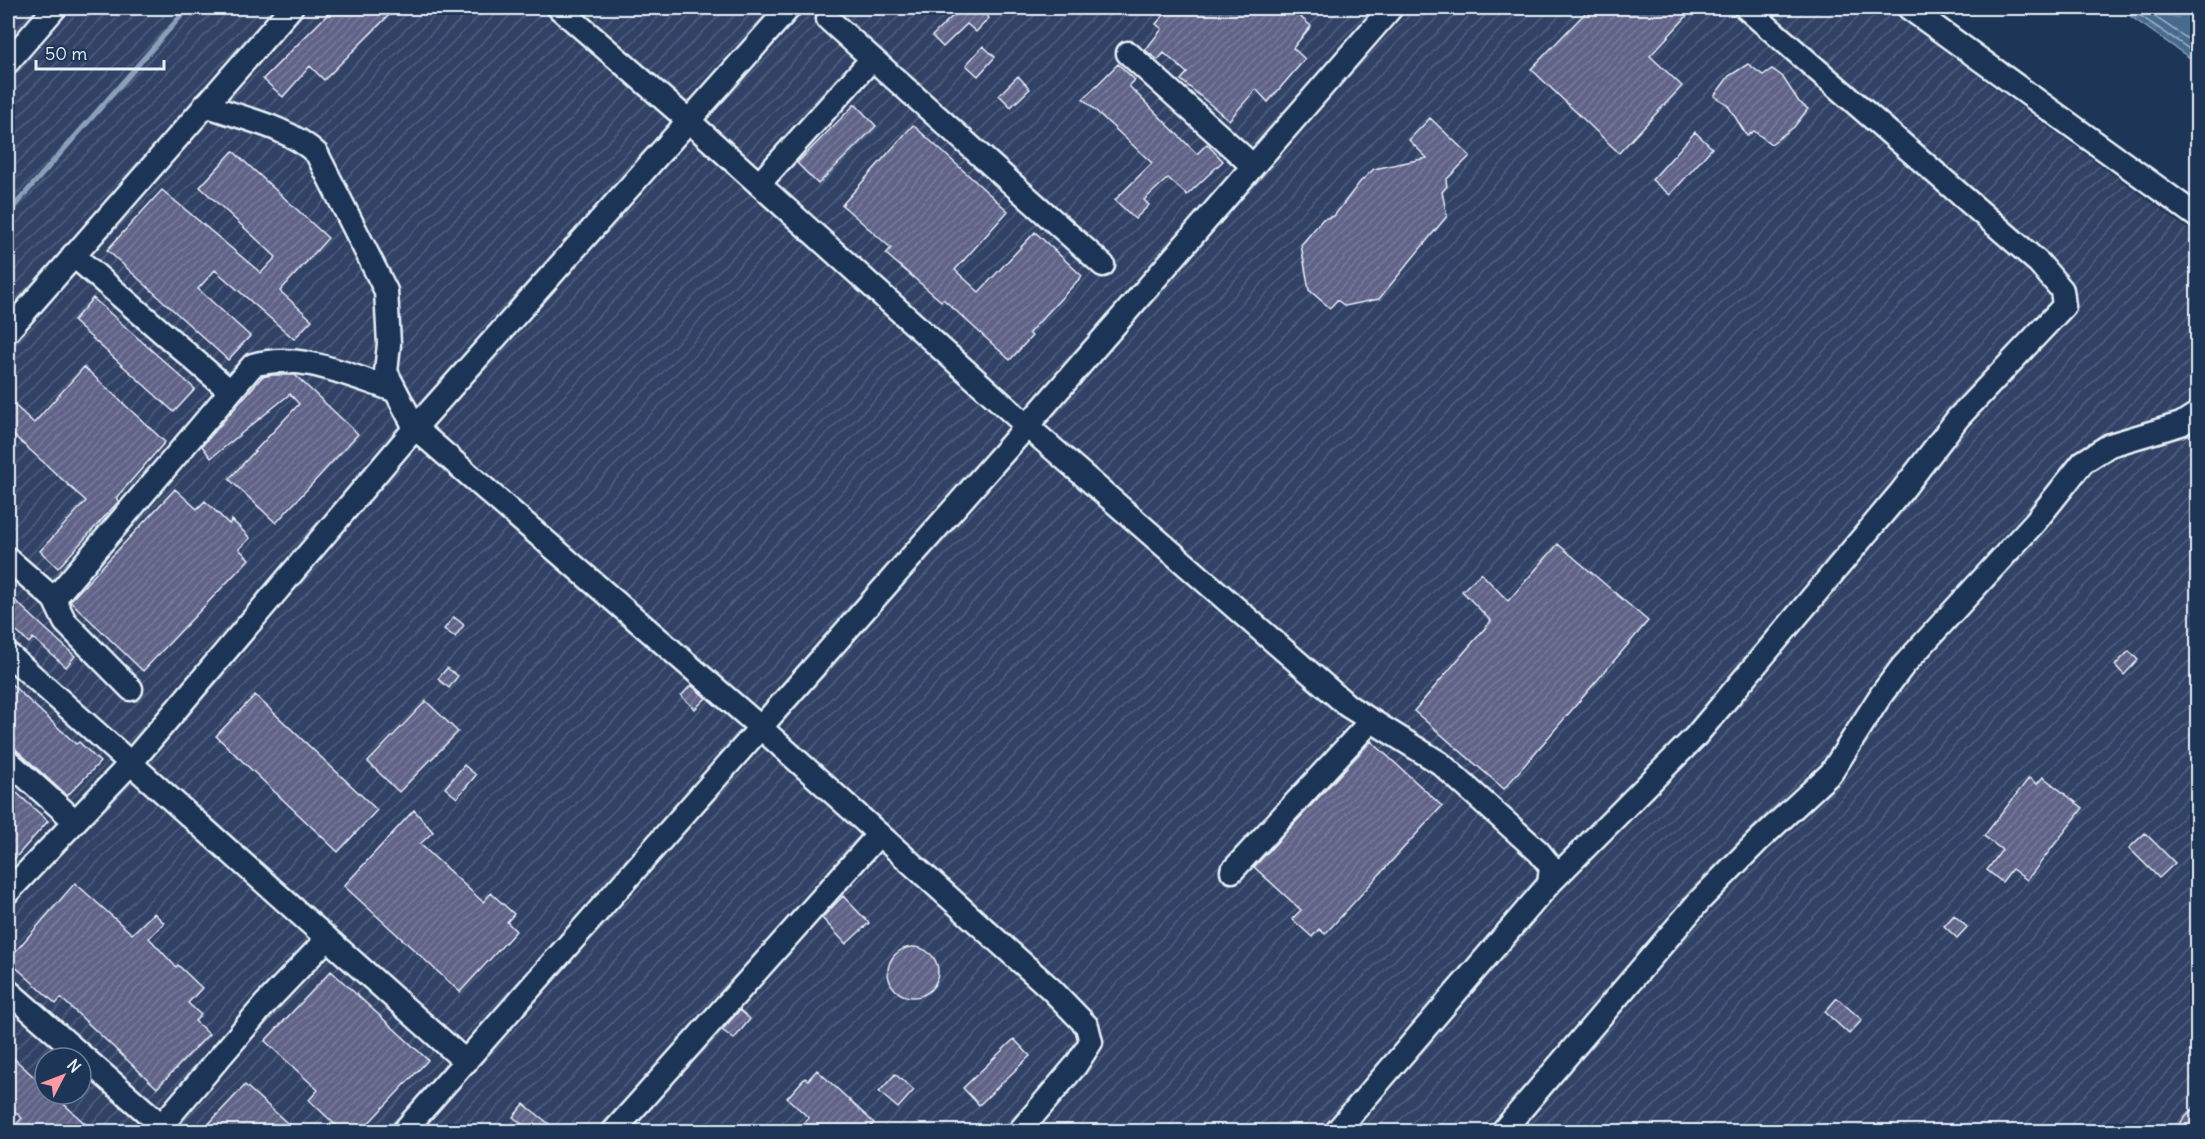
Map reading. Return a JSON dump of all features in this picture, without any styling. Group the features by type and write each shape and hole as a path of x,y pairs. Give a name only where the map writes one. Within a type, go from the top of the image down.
{"street":[{"path":"8,62 55,8"},
{"path":"8,331 291,8"},
{"path":"559,8 689,121 1028,426 1348,706 1440,763 1539,852 1551,867 1549,884"},
{"path":"8,892 131,763 415,428 789,8"},
{"path":"403,1131 1028,426 1252,165 1391,8"},
{"path":"1335,1131 1549,884 1695,737 1901,492 1958,418 2064,306 2062,290 2038,263 1746,8"},
{"path":"1909,8 2198,217"},
{"path":"828,19 1103,266"},
{"path":"1128,53 1252,165"},
{"path":"759,184 871,60"},
{"path":"205,105 290,136 317,154 386,291 389,344 387,372 415,428 760,727 1052,990 1087,1026 1091,1042 1086,1050 1019,1131"},
{"path":"73,255 230,391"},
{"path":"54,599 253,365 269,360 299,361 394,390"},
{"path":"1502,1131 1700,900 1759,840 1831,773 1881,695 1903,666 2035,522 2084,462 2110,445 2181,424 2198,413"},
{"path":"8,559 54,599 65,622 131,689"},
{"path":"8,654 466,1062"},
{"path":"1232,871 1371,721"},
{"path":"8,761 75,821"},
{"path":"613,1131 879,834"},
{"path":"8,991 163,1129 266,1003 327,939"}],"shaded area":[{"path":"8,8 1886,8 2197,236 2197,1131 8,1131"}],"water":[{"path":"2119,8 2197,8 2197,63"}],"building":[{"path":"334,8 383,8 390,14 324,80 310,66 283,97 263,79"},
{"path":"961,8 979,8 989,18 976,32 967,24 943,47 932,36"},
{"path":"1170,8 1290,8 1311,26 1293,48 1305,59 1268,102 1256,89 1229,120 1181,80 1187,73 1164,53 1158,60 1145,50 1162,29 1156,24"},
{"path":"1590,8 1678,8 1687,16 1650,56 1682,86 1619,153 1531,69"},
{"path":"983,46 995,57 978,76 966,65"},
{"path":"1118,64 1135,80 1129,86 1197,154 1207,144 1223,161 1187,195 1168,178 1144,200 1149,205 1135,219 1115,200 1152,163 1083,99"},
{"path":"1748,64 1763,75 1772,69 1782,76 1799,102 1808,109 1794,127 1771,144 1754,131 1747,136 1727,104 1714,96 1729,76"},
{"path":"1018,76 1030,89 1011,107 999,95"},
{"path":"855,104 876,126 818,184 797,163"},
{"path":"1430,118 1470,156 1446,180 1447,186 1442,192 1447,216 1379,299 1345,306 1337,300 1330,308 1309,290 1301,245 1323,219 1334,216 1360,182 1374,169 1427,158 1409,140"},
{"path":"913,125 1008,211 955,270 979,292 1035,232 1082,276 1029,333 1032,336 1010,360 943,299 941,301 886,254 891,248 842,205"},
{"path":"1695,132 1712,148 1670,195 1652,180"},
{"path":"233,151 328,238 280,291 312,320 294,339 215,270 198,289 250,336 228,360 107,250 162,190 261,273 276,257 200,187"},
{"path":"93,298 195,389 174,412 73,321"},
{"path":"84,367 165,442 116,498 119,501 58,568 40,551 86,501 8,430 8,399 34,423"},
{"path":"295,375 358,434 276,523 229,479 299,404 290,394 211,458 202,446 262,377"},
{"path":"175,489 197,509 205,501 229,524 232,520 250,538 239,549 249,559 143,671 70,601"},
{"path":"1558,544 1648,621 1504,789 1414,711 1491,621 1462,591 1481,573 1508,601"},
{"path":"8,594 75,656 66,667 33,638 29,643 8,624"},
{"path":"454,617 464,625 455,637 444,629"},
{"path":"2129,651 2138,660 2124,675 2115,665"},
{"path":"447,668 458,676 449,688 438,679"},
{"path":"8,681 76,744 79,742 100,762 67,796 8,742"},
{"path":"691,685 706,698 695,709 681,696"},
{"path":"255,695 377,810 338,852 216,736"},
{"path":"426,701 458,732 399,792 368,762"},
{"path":"1371,741 1442,806 1325,934 1319,929 1312,937 1292,919 1301,910 1254,867"},
{"path":"464,765 476,775 457,798 445,788"},
{"path":"2043,777 2083,808 2027,880 2012,869 2002,882 1987,870 2002,850 1984,836 2029,778 2037,784"},
{"path":"8,785 48,821 8,866"},
{"path":"414,810 433,832 420,844 483,902 491,893 514,914 507,922 516,931 460,992 344,886"},
{"path":"2145,833 2175,863 2159,878 2129,848"},
{"path":"75,883 132,934 154,913 164,923 149,938 176,967 178,965 202,988 188,1003 201,1015 195,1021 209,1034 157,1088 61,998 56,1004 8,960"},
{"path":"843,896 869,923 846,944 822,918"},
{"path":"1954,915 1967,927 1957,938 1944,926"},
{"path":"913,947 931,954 938,972 931,990 913,997 895,990 888,972 895,954"},
{"path":"331,971 428,1060 361,1131 342,1131 309,1100 318,1090 265,1041"},
{"path":"1837,998 1862,1020 1849,1034 1825,1012"},
{"path":"740,1010 750,1019 734,1039 722,1030"},
{"path":"1014,1039 1030,1056 979,1105 963,1088"},
{"path":"8,1053 33,1076 33,1106 66,1106 93,1131 10,1131 22,1118 8,1105"},
{"path":"817,1070 874,1123 867,1131 796,1131 809,1118 787,1098 805,1078 808,1080"},
{"path":"895,1074 914,1090 898,1108 879,1092"},
{"path":"245,1085 296,1131 202,1131"},
{"path":"2198,1103 2198,1131 2173,1131"},
{"path":"524,1104 558,1131 531,1131 513,1117"}],"waterway":[{"path":"8,213 188,8"}]}
